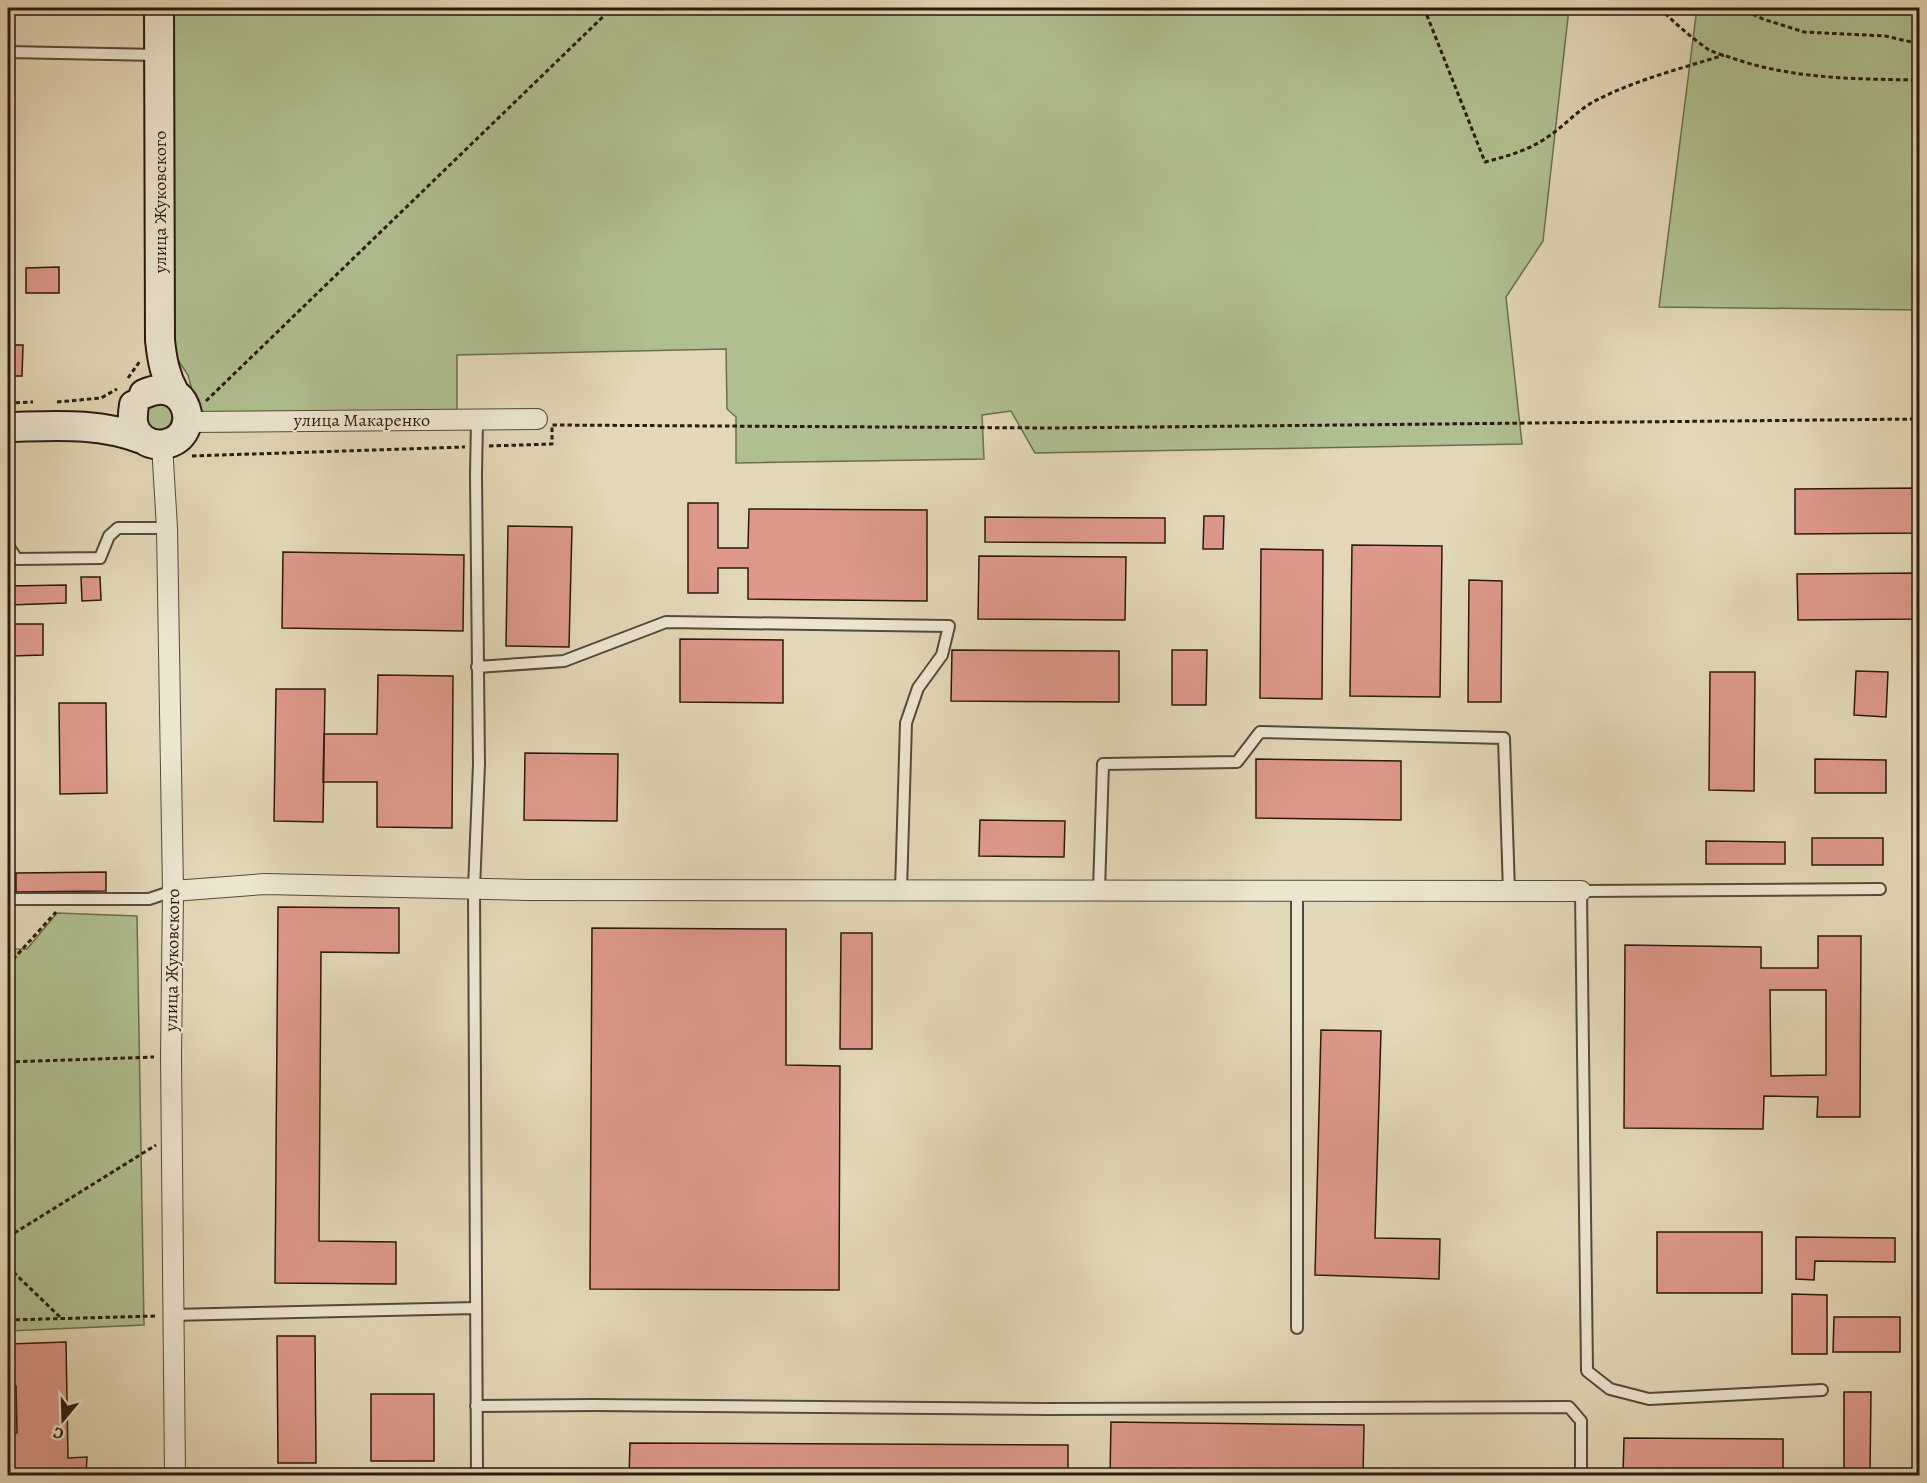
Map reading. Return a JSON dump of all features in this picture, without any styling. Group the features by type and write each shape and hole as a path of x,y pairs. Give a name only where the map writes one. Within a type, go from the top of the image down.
{"street":[{"name":"улица Жуковского","path":"159,8 151,349 162,362 167,379 183,411"},
{"path":"79,425 110,417 156,363 151,349"},
{"path":"8,427 79,425 122,431 156,447 178,438 183,411 168,390 131,392"},
{"path":"131,392 134,429 156,447"},
{"name":"улица Макаренко","path":"183,411 544,422"},
{"name":"улица Жуковского","path":"156,447 167,528 173,891 171,1056 175,1476"},
{"path":"173,891 265,884 474,889 1581,891"}],"lane":[{"path":"8,52 159,55"},
{"path":"477,419 478,764 474,889 477,1476"},
{"path":"8,546 17,559 100,558 109,536 118,528 167,528"},
{"path":"477,667 564,661 666,622 949,626 942,655 918,688 906,723 901,890"},
{"path":"1099,890 1103,764 1237,762 1260,732 1504,738 1509,891"},
{"path":"1822,1390 1649,1399 1610,1389 1587,1371 1581,891 1880,889"},
{"path":"8,899 149,899 173,891"},
{"path":"1297,891 1297,1328"},
{"path":"172,1315 476,1308"},
{"path":"476,1406 1047,1409 1569,1407 1581,1421 1581,1476"}],"path":[{"path":"183,411 612,8"},
{"path":"1424,8 1485,162 1526,150 1549,136 1589,104 1610,93 1724,55"},
{"path":"1660,8 1711,51 1755,66 1845,79 1918,80 1920,78"},
{"path":"1739,8 1763,19 1804,32 1885,36 1920,44"},
{"path":"51,402 101,398 131,392 151,349"},
{"path":"8,403 40,402"},
{"path":"156,447 476,447 552,444 544,422 1052,428 1920,419"},
{"path":"8,965 68,900"},
{"path":"8,1062 171,1056"},
{"path":"8,1238 172,1135"},
{"path":"8,1267 62,1319"},
{"path":"8,1320 172,1315"}],"green space":[{"path":"170,8 1569,8 1543,241 1506,297 1522,444 1035,453 1011,411 982,415 984,459 736,463 736,417 727,409 726,349 457,355 457,410 199,417 188,375 170,348"},
{"path":"1697,8 1919,8 1919,310 1659,307"},
{"path":"159,404 168,408 172,417 168,426 159,430 150,426 146,417 150,408"},
{"path":"57,913 137,916 144,1325 8,1331 8,949 27,949"}],"building":[{"path":"59,267 59,293 26,293 26,268"},
{"path":"8,345 23,345 22,376 8,376"},
{"path":"1920,488 1920,533 1795,534 1795,489"},
{"path":"688,503 718,503 718,548 748,548 749,509 927,510 927,601 748,599 748,568 718,568 718,593 688,593"},
{"path":"1204,516 1224,516 1223,549 1203,549"},
{"path":"985,517 1165,518 1165,543 985,542"},
{"path":"508,526 572,527 569,647 506,646"},
{"path":"1352,545 1442,546 1440,697 1350,696"},
{"path":"1261,549 1323,550 1322,699 1260,698"},
{"path":"283,552 464,555 463,631 282,628"},
{"path":"979,556 1126,557 1125,620 978,619"},
{"path":"1920,573 1920,619 1798,620 1797,574"},
{"path":"81,577 100,577 101,600 82,601"},
{"path":"1469,580 1502,581 1501,702 1468,702"},
{"path":"66,585 66,603 9,605 9,586"},
{"path":"8,624 43,624 43,655 12,656 12,645 8,646"},
{"path":"680,639 783,640 783,703 680,702"},
{"path":"952,650 1119,651 1119,702 951,701"},
{"path":"1172,650 1207,650 1206,705 1172,705"},
{"path":"1856,671 1888,672 1886,717 1854,715"},
{"path":"1710,672 1755,672 1754,791 1709,790"},
{"path":"378,675 453,676 452,828 377,827 377,782 323,782 324,734 377,734"},
{"path":"276,689 325,689 323,822 274,821"},
{"path":"59,703 106,703 107,793 60,794"},
{"path":"525,753 618,754 617,821 524,820"},
{"path":"1256,759 1401,761 1401,820 1256,818"},
{"path":"1815,759 1886,760 1886,793 1815,793"},
{"path":"980,820 1065,821 1064,857 979,856"},
{"path":"1812,838 1883,838 1883,865 1812,865"},
{"path":"1706,841 1785,842 1785,864 1706,864"},
{"path":"106,872 106,891 16,892 16,873"},
{"path":"278,907 399,908 399,953 321,952 319,1241 396,1242 396,1284 275,1283"},
{"path":"592,928 786,929 786,1065 840,1066 839,1290 590,1289"},
{"path":"841,933 872,933 872,1049 840,1049"},
{"path":"1818,936 1861,936 1860,1117 1817,1117 1818,1097 1764,1096 1763,1129 1624,1128 1625,945 1761,947 1761,968 1818,968","holes":["1770,990 1826,990 1826,1075 1771,1076"]},
{"path":"1321,1030 1381,1031 1375,1238 1440,1239 1439,1279 1315,1275"},
{"path":"1657,1232 1762,1232 1762,1293 1657,1293"},
{"path":"1796,1237 1895,1238 1895,1262 1815,1261 1814,1280 1796,1279"},
{"path":"1792,1294 1827,1295 1827,1354 1792,1354"},
{"path":"1834,1317 1900,1317 1900,1352 1833,1352"},
{"path":"277,1336 315,1336 316,1463 278,1463"},
{"path":"66,1342 68,1458 87,1457 86,1476 8,1476 8,1432 17,1433 16,1386 8,1386 8,1344"},
{"path":"1844,1392 1871,1392 1870,1476 1844,1476"},
{"path":"371,1394 434,1394 434,1461 371,1461"},
{"path":"1111,1422 1364,1425 1363,1476 1110,1476"},
{"path":"1624,1438 1783,1439 1783,1476 1623,1476"},
{"path":"630,1443 1068,1445 1068,1476 629,1476"}]}
